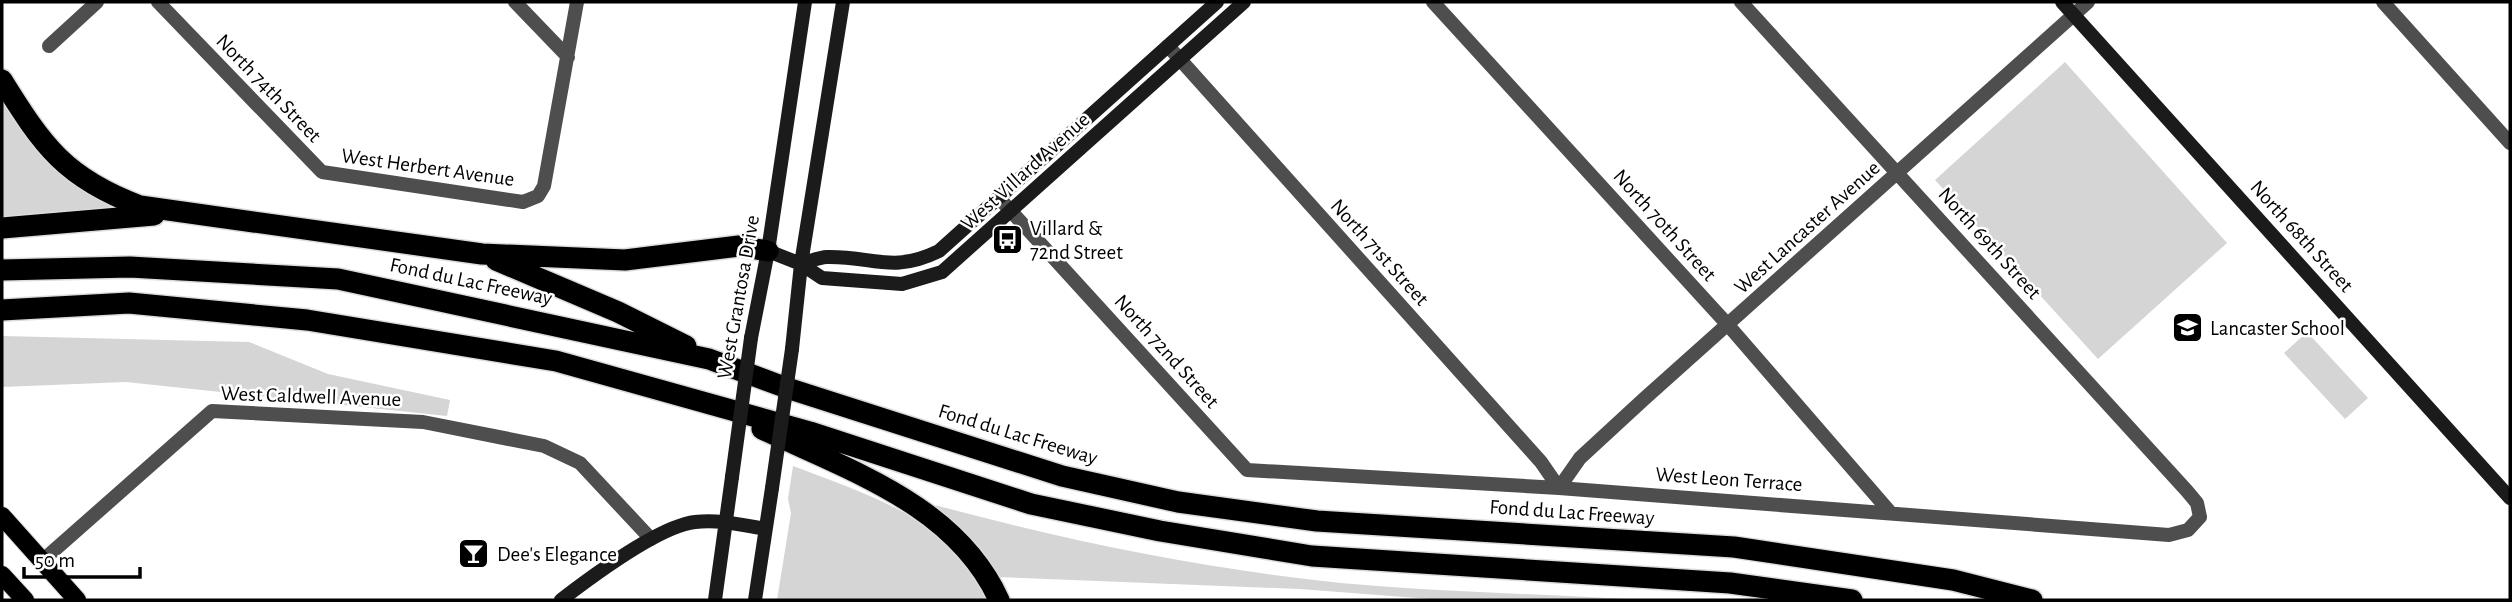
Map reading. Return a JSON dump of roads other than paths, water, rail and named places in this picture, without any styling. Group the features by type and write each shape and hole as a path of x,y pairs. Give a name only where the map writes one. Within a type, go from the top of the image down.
{"highway":[{"path":"2,80 32,129 73,173 108,194 139,206 195,216 482,254 625,260 739,246 768,251"},
{"path":"2,228 97,218 195,216"},
{"path":"482,254 618,312 709,359"},
{"name":"Fond du Lac Freeway","path":"2,270 130,267 338,279 709,359 787,388 1062,476 1178,502 1317,521 1734,547 1952,580 2032,600"},
{"path":"2,310 129,303 307,320 556,361 810,432 1031,504 1160,531 1312,556 1730,583 1852,600"},
{"path":"706,403 888,489 918,507 952,532 984,572 999,600"}],"main road":[{"path":"2,516 78,600"},
{"path":"2,575 25,600"}],"street":[{"path":"49,46 97,2"},
{"name":"North 74th Street","path":"158,2 322,172"},
{"path":"515,2 568,57"},
{"name":"West Herbert Avenue","path":"322,172 523,202 538,196 544,186 577,2"},
{"name":"West Grantosa Drive","path":"715,600 751,338 768,251 805,2"},
{"path":"755,600 792,349 801,264 844,2"},
{"name":"West Villard Avenue","path":"801,264 826,257 890,264 922,259 939,251 1217,2"},
{"name":"West Villard Avenue","path":"768,251 801,264 822,278 886,285 915,282 952,265 1244,2"},
{"name":"North 70th Street","path":"1433,2 1728,325 1890,512"},
{"name":"North 69th Street","path":"1741,2 2187,491 2197,503 2200,517"},
{"name":"North 68th Street","path":"2062,2 2510,498"},
{"name":"West Lancaster Avenue","path":"1559,488 1580,458 2088,2"},
{"path":"2383,2 2510,142"},
{"name":"North 71st Street","path":"1168,46 1541,462 1559,488"},
{"name":"North 72nd Street","path":"999,198 1247,470"},
{"name":"West Caldwell Avenue","path":"42,561 212,411 423,422 544,446 580,463 652,539"},
{"name":"West Leon Terrace","path":"1247,470 1559,488 2169,535 2188,530 2200,517"},
{"path":"561,600 652,539 679,525 727,522 765,530"}],"place":[{"name":"Villard & 72nd Street","path":"1007,240"},
{"name":"Lancaster School","path":"2187,328"},
{"name":"Dee's Elegance","path":"474,554"}]}
